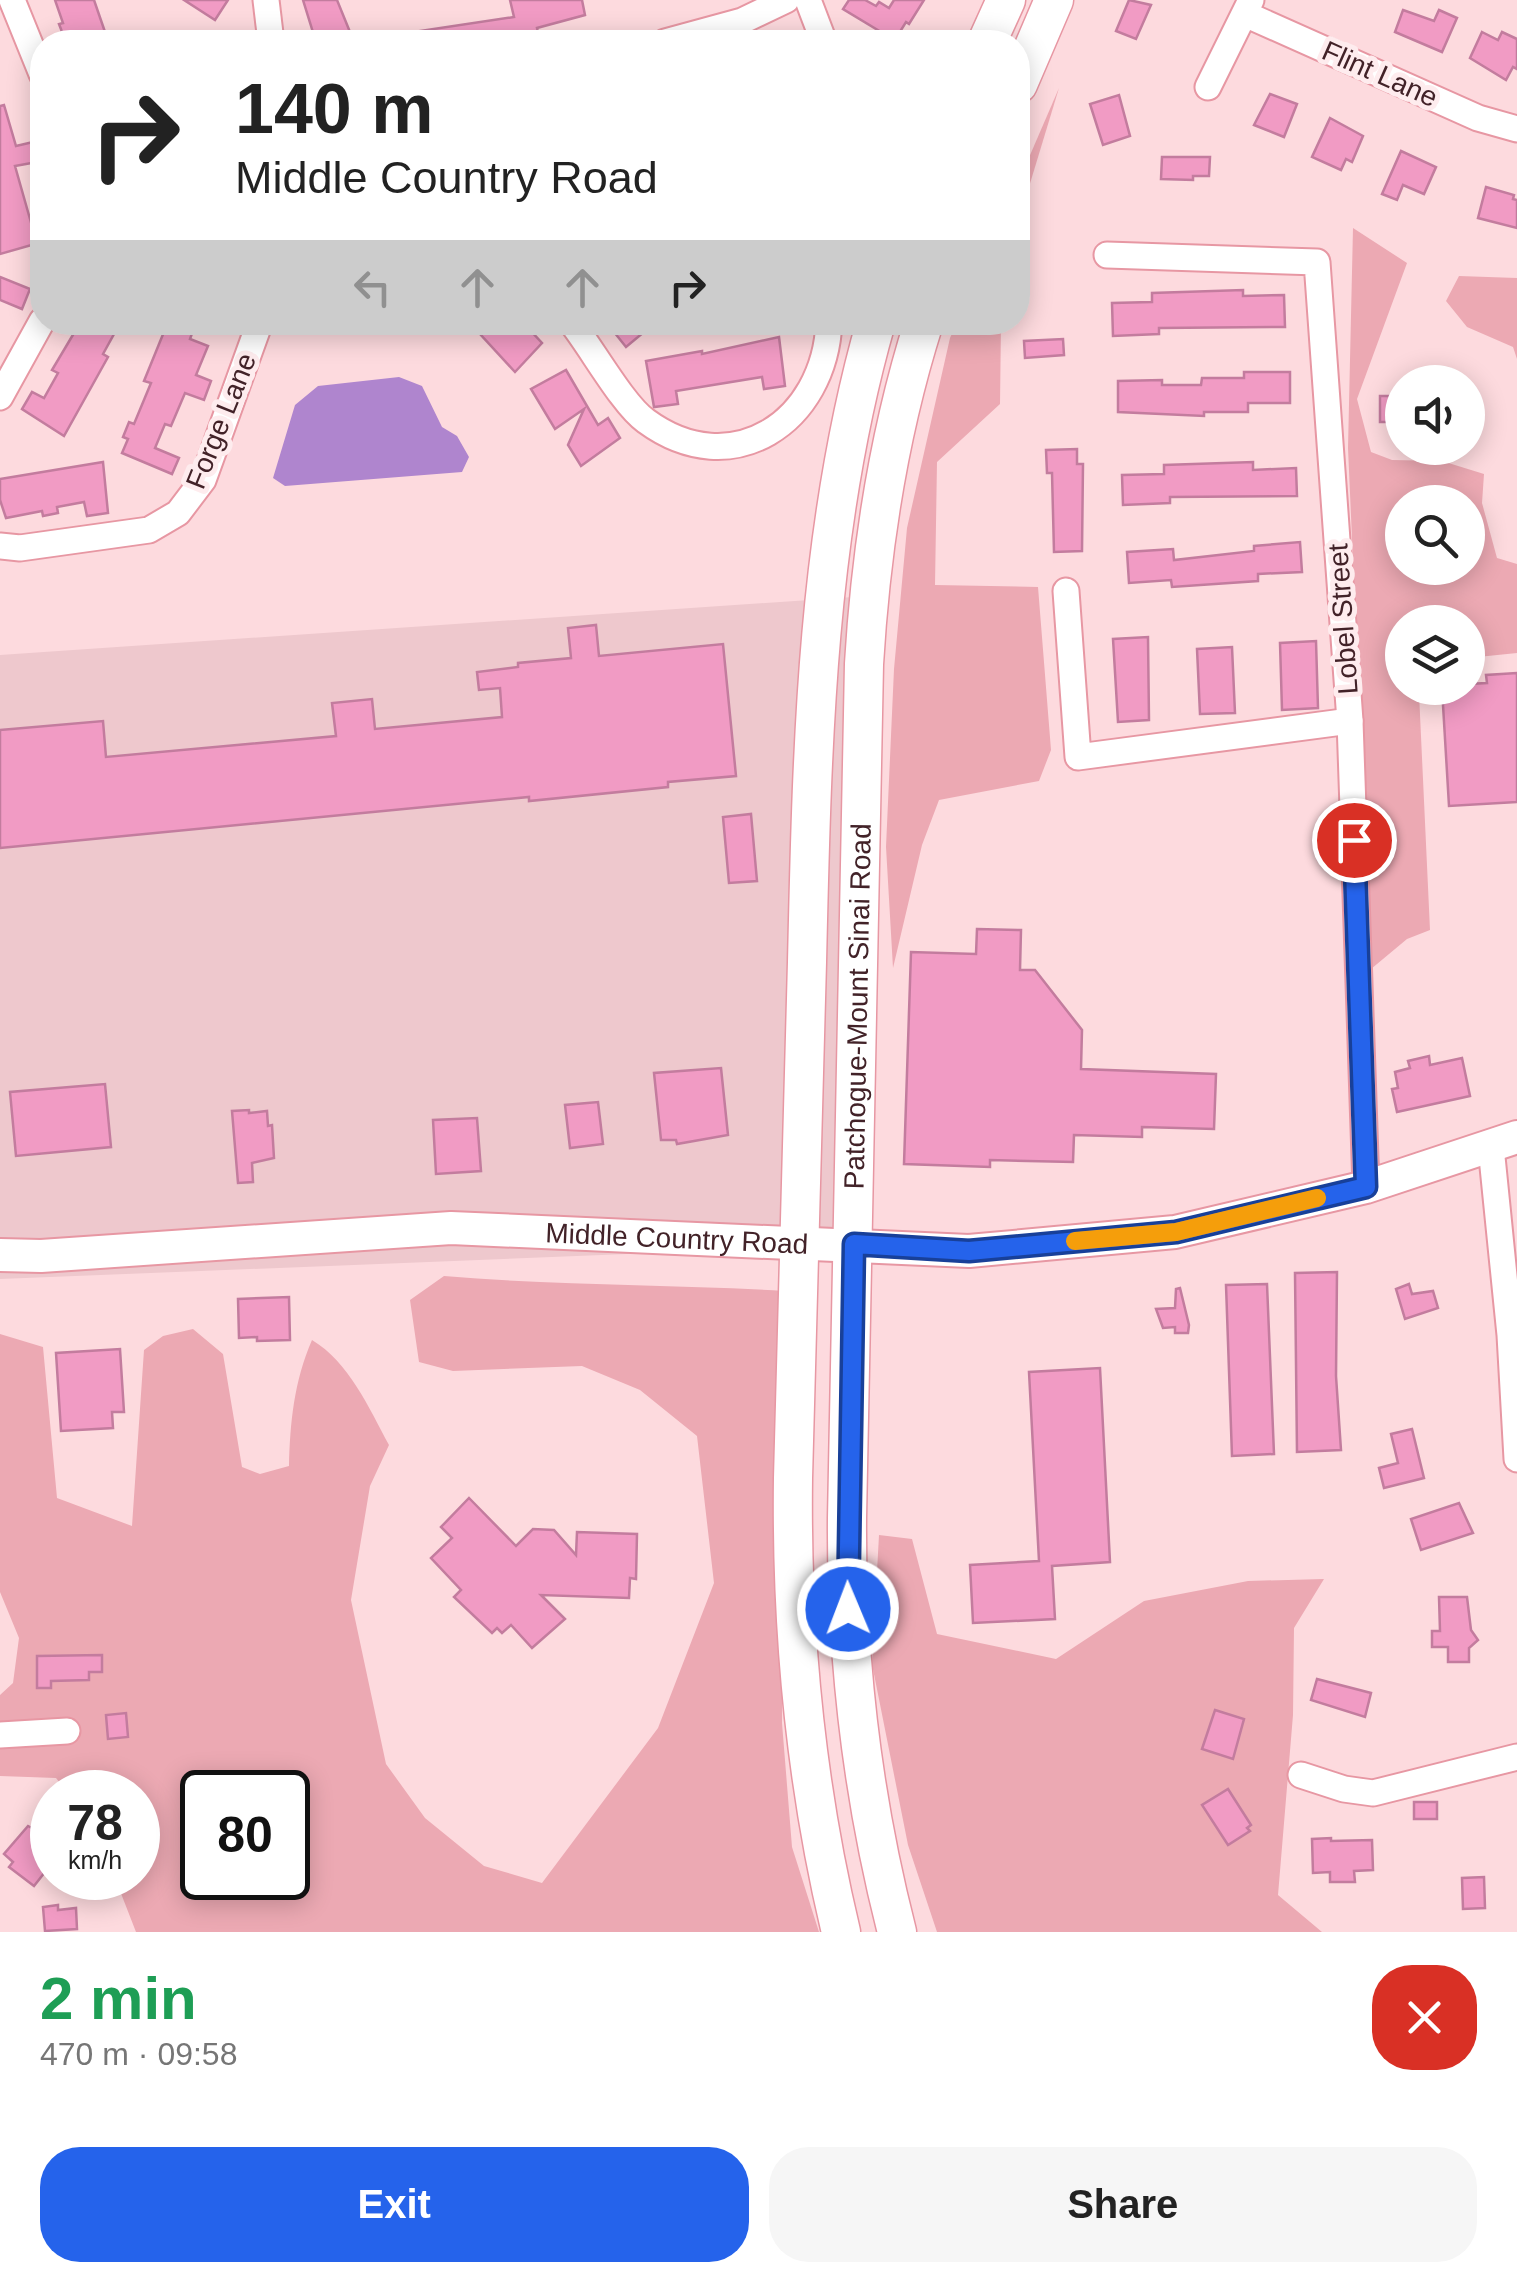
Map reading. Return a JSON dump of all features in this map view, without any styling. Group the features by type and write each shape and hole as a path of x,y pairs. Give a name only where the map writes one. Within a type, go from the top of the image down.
{"highway":[{"path":"992,30 1006,0"},
{"path":"1030,56 1054,0"},
{"name":"Patchogue-Mount Sinai Road","path":"842,1932 811,1781 796,1647 792,1538 811,793 823,605 838,482 873,335"},
{"name":"Patchogue-Mount Sinai Road","path":"897,1932 862,1764 848,1641 847,1518 868,596 885,469 921,335"}],"main road":[{"name":"Middle Country Road","path":"0,1255 41,1256 450,1228 969,1251 1176,1232 1366,1187 1504,1142"}],"street":[{"path":"12,0 30,44"},
{"path":"266,0 270,30"},
{"path":"692,30 738,10 786,0"},
{"path":"808,0 819,30"},
{"path":"1208,87 1248,7"},
{"name":"Flint Lane","path":"1248,7 1478,118 1517,129"},
{"name":"Lobel Street","path":"1106,255 1317,262 1350,721 1366,1187"},
{"path":"0,397 34,335"},
{"name":"Forge Lane","path":"0,546 20,548 149,530 178,513 203,480 255,335"},
{"path":"580,335 640,418 657,429 710,446 739,445 788,421 820,375 828,335"},
{"path":"1066,591 1078,757 1350,721"},
{"path":"1504,1142 1516,1443"},
{"path":"0,1735 67,1731"},
{"path":"1301,1775 1372,1794 1517,1757"}],"shaded area":[{"path":"1059,88 1030,183 1030,155"},
{"path":"1353,228 1407,263 1357,399 1371,452 1385,457 1385,465 1455,465 1484,474 1483,485 1385,485 1385,585 1485,585 1485,514 1497,558 1517,564 1517,653 1485,656 1485,605 1385,605 1385,705 1420,705 1430,930 1407,939 1371,969 1348,448"},
{"path":"1459,276 1517,278 1517,359 1513,347 1467,327 1446,301"},
{"path":"1001,335 1000,404 937,462 935,585 1038,587 1051,750 1039,781 939,800 922,845 893,968 886,847 894,669 907,528 950,338"},
{"path":"399,377 422,386 442,427 457,436 469,457 462,472 285,486 273,478 295,405 318,386"},
{"path":"868,596 854,1245 0,1279 0,655"},
{"path":"444,1276 784,1291 782,1723 792,1847 819,1932 136,1932 124,1900 160,1900 160,1770 30,1770 30,1777 0,1776 0,1695 13,1683 19,1638 0,1592 0,1334 43,1347 57,1498 132,1526 144,1350 163,1336 193,1329 223,1354 242,1467 260,1474 289,1466 294,1402 312,1340 347,1373 389,1445 370,1486 351,1600 386,1764 425,1818 484,1866 542,1883 658,1728 714,1583 697,1436 640,1390 582,1366 453,1371 419,1362 410,1300"},
{"path":"879,1535 912,1539 937,1634 1056,1659 1144,1601 1248,1581 1324,1579 1294,1628 1293,1715 1278,1895 1322,1932 937,1932 908,1845 872,1664"}],"building":[{"path":"55,0 94,0 104,30 61,30 59,24 63,23"},
{"path":"184,0 228,0 215,20"},
{"path":"303,0 337,0 349,30 312,30"},
{"path":"510,0 582,0 585,15 537,30 427,30 514,17"},
{"path":"849,0 865,0 876,6 879,2 889,8 894,0 924,0 901,30 878,30 843,9"},
{"path":"1129,0 1151,5 1136,39 1116,31"},
{"path":"1403,10 1434,21 1439,10 1457,18 1442,52 1395,32"},
{"path":"1482,32 1498,40 1502,32 1517,39 1517,69 1513,67 1506,80 1470,58"},
{"path":"1270,94 1297,104 1284,137 1254,125"},
{"path":"1119,95 1130,136 1103,145 1090,104"},
{"path":"4,105 16,146 30,143 30,163 15,166 30,219 30,245 0,254 0,106"},
{"path":"1330,118 1363,136 1352,162 1346,159 1341,170 1312,157"},
{"path":"1401,151 1436,167 1424,194 1403,185 1397,200 1382,194"},
{"path":"1162,157 1210,157 1209,176 1161,179"},
{"path":"1486,187 1514,195 1517,228 1478,218"},
{"path":"0,277 30,289 22,309 0,300"},
{"path":"1243,290 1243,296 1284,295 1285,327 1159,328 1159,334 1113,336 1112,303 1152,302 1152,293"},
{"path":"73,335 113,335 103,354 108,357 64,436 22,409 32,392 44,398 58,373 52,370"},
{"path":"163,335 191,335 190,339 208,346 196,375 211,381 204,400 185,393 171,426 165,424 155,448 179,458 172,474 122,453 129,422 134,424 151,383 144,381"},
{"path":"481,335 535,335 542,343 515,372"},
{"path":"616,335 640,335 626,347"},
{"path":"779,337 785,386 764,389 762,377 676,391 678,404 654,407 646,361 702,354"},
{"path":"1063,339 1064,355 1025,358 1024,341"},
{"path":"566,370 598,425 608,418 620,438 581,466 568,445 584,409 555,429 531,389"},
{"path":"1244,372 1290,372 1290,403 1248,403 1248,412 1204,412 1204,416 1118,412 1118,381 1162,380 1162,385 1201,385 1202,378 1244,378"},
{"path":"1380,396 1385,396 1385,422 1380,422"},
{"path":"1077,449 1077,464 1083,464 1082,551 1054,552 1052,473 1047,473 1046,450"},
{"path":"103,462 108,513 87,516 84,502 57,507 58,513 43,516 42,511 6,518 0,500 0,479"},
{"path":"1253,462 1253,470 1296,468 1297,496 1170,497 1170,503 1123,505 1122,475 1164,474 1164,465"},
{"path":"1300,542 1302,572 1258,574 1258,581 1172,587 1171,580 1129,583 1127,552 1173,549 1174,560"},
{"path":"596,625 599,656 723,644 736,776 529,801 529,797 0,848 0,730 103,721 106,757 336,736 332,703 372,699 375,729 502,717 500,688 479,690 477,672 571,658 568,628"},
{"path":"1148,637 1149,720 1118,722 1113,639"},
{"path":"1316,641 1318,708 1282,710 1280,643"},
{"path":"1232,647 1235,713 1200,714 1197,649"},
{"path":"1517,673 1517,802 1449,806 1443,705 1485,705 1486,675"},
{"path":"751,814 757,881 729,883 723,817"},
{"path":"977,929 1021,930 1020,970 1035,970 1082,1030 1081,1069 1216,1074 1214,1129 1142,1127 1142,1137 1074,1135 1073,1162 990,1160 990,1167 904,1164 911,952 976,954"},
{"path":"1429,1056 1430,1065 1462,1058 1470,1096 1397,1112 1392,1089 1398,1088 1395,1072 1410,1068 1408,1061"},
{"path":"721,1068 728,1135 677,1144 676,1140 661,1140 654,1073"},
{"path":"105,1084 111,1147 16,1156 10,1092"},
{"path":"598,1102 603,1144 570,1148 565,1105"},
{"path":"232,1111 267,1111 274,1158 252,1163 253,1182 238,1183"},
{"path":"477,1118 481,1171 436,1174 433,1120"},
{"path":"1337,1272 1336,1376 1341,1450 1297,1452 1295,1273"},
{"path":"1267,1284 1274,1454 1232,1456 1226,1285"},
{"path":"1409,1284 1412,1294 1433,1291 1438,1308 1405,1319 1396,1289"},
{"path":"1180,1288 1188,1333 1175,1333 1175,1327 1163,1328 1156,1309 1175,1308 1176,1289"},
{"path":"289,1297 290,1340 239,1338 238,1299"},
{"path":"120,1349 124,1412 112,1412 113,1428 61,1431 56,1353"},
{"path":"1100,1368 1110,1562 1052,1566 1055,1619 973,1623 970,1565 1039,1561 1029,1372"},
{"path":"1412,1429 1424,1478 1384,1488 1379,1468 1398,1463 1391,1434"},
{"path":"469,1498 516,1546 533,1529 554,1530 576,1555 577,1532 637,1534 636,1579 630,1578 629,1598 541,1595 565,1619 532,1648 511,1625 502,1633 497,1628 492,1633 454,1597 461,1590 431,1558 452,1538 441,1527"},
{"path":"1459,1503 1473,1533 1421,1550 1411,1519"},
{"path":"1439,1597 1467,1597 1471,1630 1478,1640 1469,1648 1469,1662 1448,1662 1448,1647 1432,1647 1432,1631 1440,1631"},
{"path":"102,1655 102,1672 89,1672 89,1680 51,1681 51,1688 37,1688 37,1656"},
{"path":"1317,1679 1371,1693 1365,1717 1311,1700"},
{"path":"1215,1710 1244,1719 1233,1759 1202,1749"},
{"path":"126,1713 128,1737 108,1739 106,1715"},
{"path":"1228,1789 1251,1825 1247,1828 1250,1831 1228,1845 1202,1805"},
{"path":"1414,1802 1437,1802 1437,1819 1414,1819"},
{"path":"28,1826 30,1883 9,1867 13,1862 4,1854"},
{"path":"1312,1839 1372,1840 1373,1870 1354,1871 1355,1882 1330,1882 1330,1872 1313,1873"},
{"path":"1484,1877 1485,1908 1463,1909 1462,1878"},
{"path":"58,1905 58,1910 76,1908 77,1929 45,1931 43,1907"}],"slow traffic":[{"path":"1075,1241 1176,1232 1317,1198"}],"route":[{"path":"848,1609 847,1481 854,1244 969,1251 1176,1232 1366,1187 1354,840"}]}
